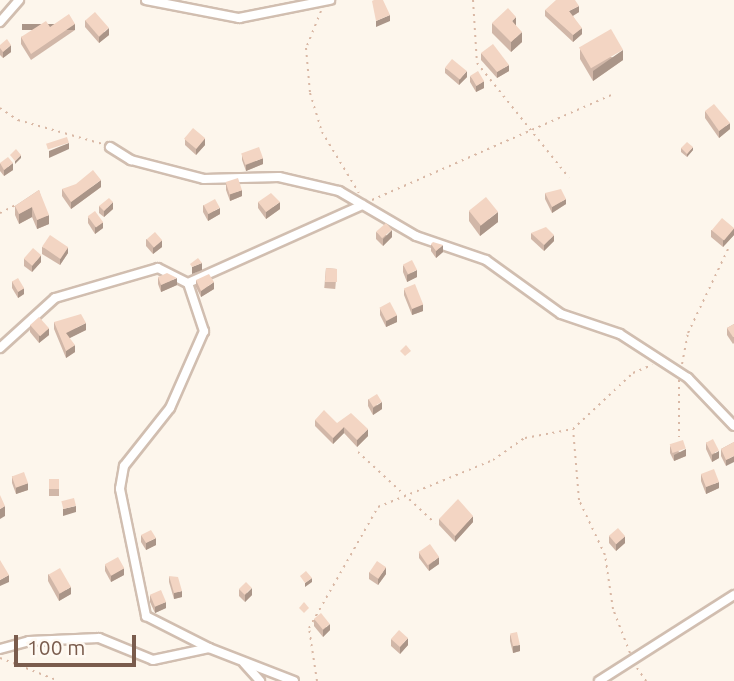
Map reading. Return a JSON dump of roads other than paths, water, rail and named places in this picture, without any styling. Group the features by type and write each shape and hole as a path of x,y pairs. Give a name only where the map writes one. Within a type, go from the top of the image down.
{"street":[{"path":"0,22 19,0"},
{"path":"146,0 239,18 327,1"},
{"path":"110,147 131,160 204,179 309,182 362,205 416,236 486,260 561,314 611,329 660,362 681,372 734,426"},
{"path":"188,283 362,205"},
{"path":"0,348 55,298 158,268 188,283 204,331 170,408 124,466 120,489 146,616 209,648 294,681"},
{"path":"599,681 633,662 734,595"},
{"path":"0,649 29,640 99,638 153,660 209,648"},
{"path":"242,661 260,681"}]}
